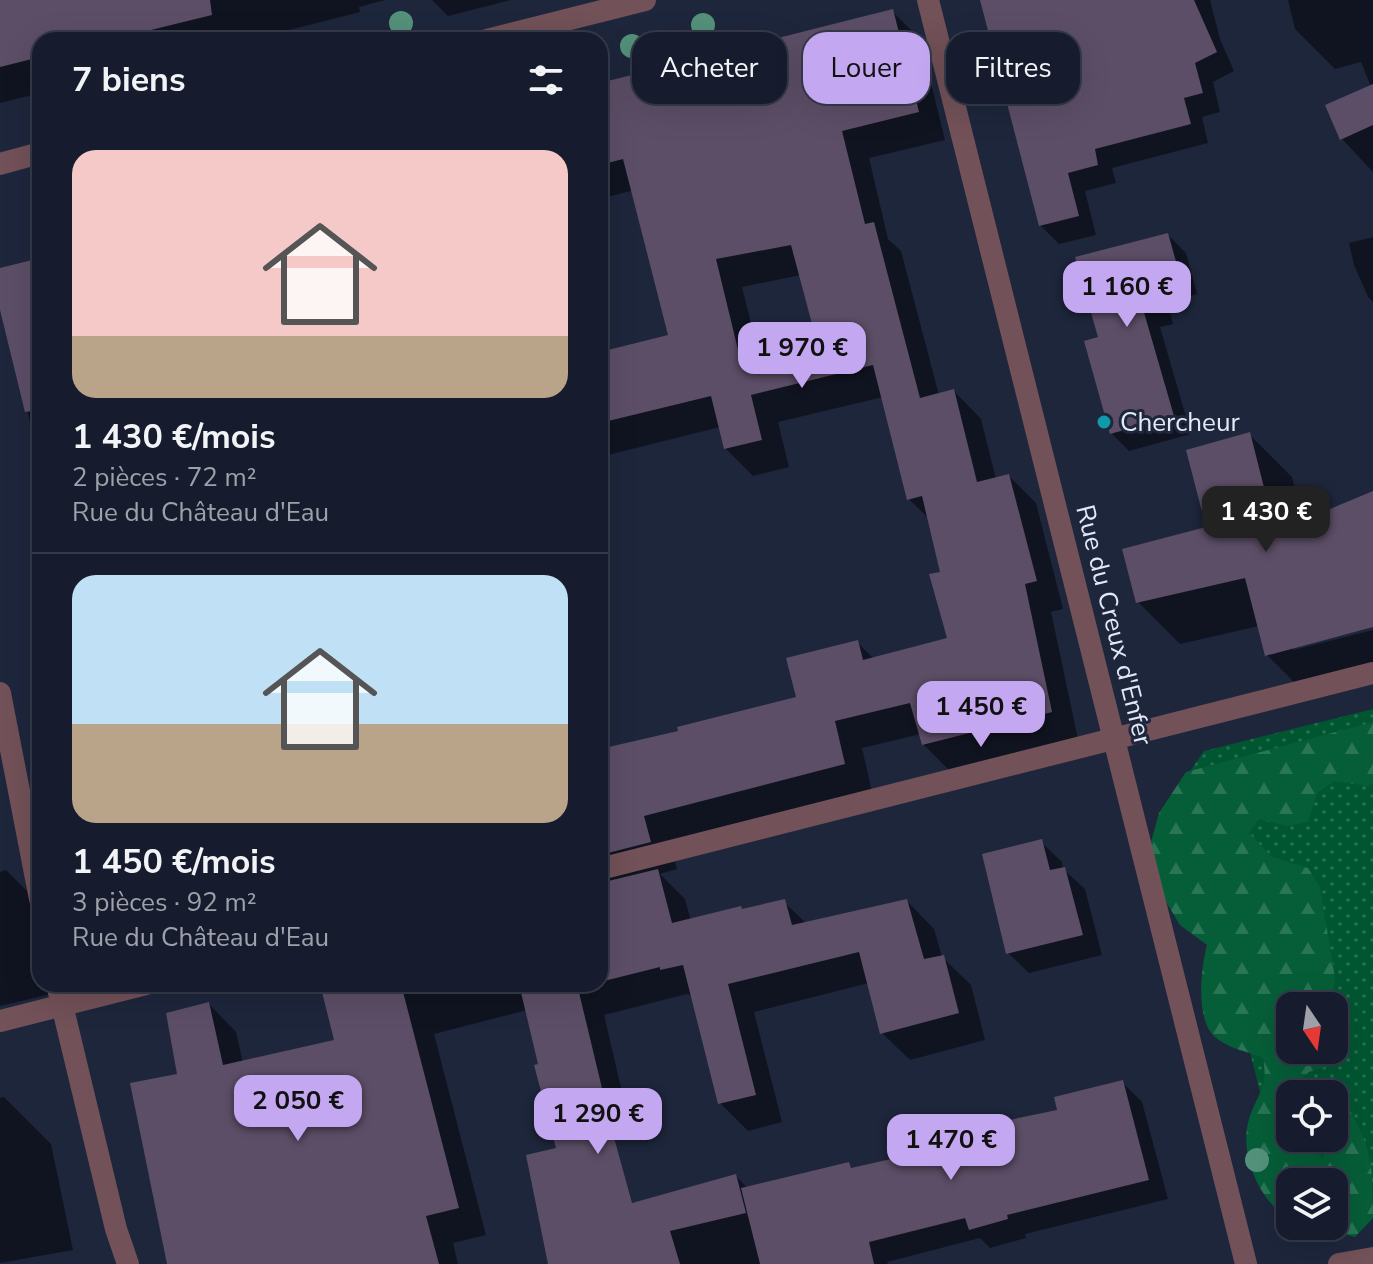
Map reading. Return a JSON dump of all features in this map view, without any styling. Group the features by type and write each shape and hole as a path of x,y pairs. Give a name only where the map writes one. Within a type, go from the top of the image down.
{"street":[{"path":"519,32 645,0"},
{"name":"Rue du Creux d'Enfer","path":"928,0 1246,1264"},
{"path":"0,164 32,155"},
{"path":"608,867 1373,673"},
{"path":"0,693 32,858"},
{"path":"0,1021 59,995 83,992"},
{"path":"59,995 116,1229 128,1264"},
{"path":"1339,1264 1373,1258"}],"green space":[{"path":"1373,709 1373,1188 1348,1184 1348,1168 1279,1168 1182,783 1204,751"},
{"path":"1373,722 1373,783 1368,786 1334,781 1317,793 1308,822 1287,826 1259,819 1249,833 1272,857 1308,868 1320,887 1335,978 1333,992 1276,992 1276,1064 1335,1064 1309,1072 1301,1080 1276,1080 1276,1152 1314,1152 1324,1159 1324,1152 1348,1152 1348,1108 1367,1148 1373,1187 1373,1218 1355,1237 1348,1235 1348,1168 1276,1168 1276,1208 1255,1178 1246,1136 1251,1113 1263,1085 1263,1058 1226,1044 1209,1029 1204,1018 1201,993 1207,945 1180,925 1154,882 1150,846 1159,813 1186,772"}],"building":[{"path":"0,0 210,0 212,15 143,32 32,32 32,59 0,67"},
{"path":"980,0 1194,0 1217,52 1195,63 1203,93 1184,98 1191,124 1095,149 1098,165 1068,173 1079,216 1039,226 1007,104 1080,104 1080,32 988,32"},
{"path":"893,9 899,32 803,32 803,104 917,104 919,112 842,131 865,224 874,222 920,398 954,389 977,482 1009,474 1037,581 1025,584 1052,712 922,745 910,703 835,721 845,764 644,816 651,842 608,853 608,747 678,731 677,727 796,697 786,658 858,640 863,660 947,638 929,574 940,572 922,496 907,500 873,365 751,395 762,440 724,449 711,396 608,421 608,350 668,335 623,159 608,163 608,81 632,75 632,104 787,104 787,36","holes":["791,245 816,339 740,358 716,259"]},
{"path":"1373,84 1373,125 1340,140 1325,105"},
{"path":"1168,233 1180,276 1151,284 1156,306 1143,309 1174,416 1110,434 1084,341 1098,337 1075,257"},
{"path":"32,260 32,411 25,412 0,310 0,268"},
{"path":"1250,432 1273,523 1330,509 1373,491 1373,627 1265,656 1245,578 1136,603 1122,549 1206,527 1186,450"},
{"path":"1042,839 1050,870 1065,867 1083,935 1006,954 982,854"},
{"path":"658,869 672,923 785,899 792,925 907,899 924,959 944,955 959,1013 880,1034 859,952 728,984 756,1095 718,1104 683,965 660,970 660,967 608,980 608,881"},
{"path":"322,992 403,992 459,1208 426,1216 439,1264 167,1264 130,1083 177,1074 166,1013 209,1002 223,1065 334,1040"},
{"path":"521,992 579,992 632,1203 736,1174 746,1213 670,1231 680,1264 548,1264 526,1155 556,1148 534,1065 538,1064"},
{"path":"1123,1080 1149,1180 1007,1215 1008,1219 969,1230 965,1218 869,1242 874,1264 760,1264 741,1188 849,1162 851,1168 949,1146 947,1133 1057,1110 1054,1097"}],"place":[{"name":"Chercheur","path":"1104,422"}]}
